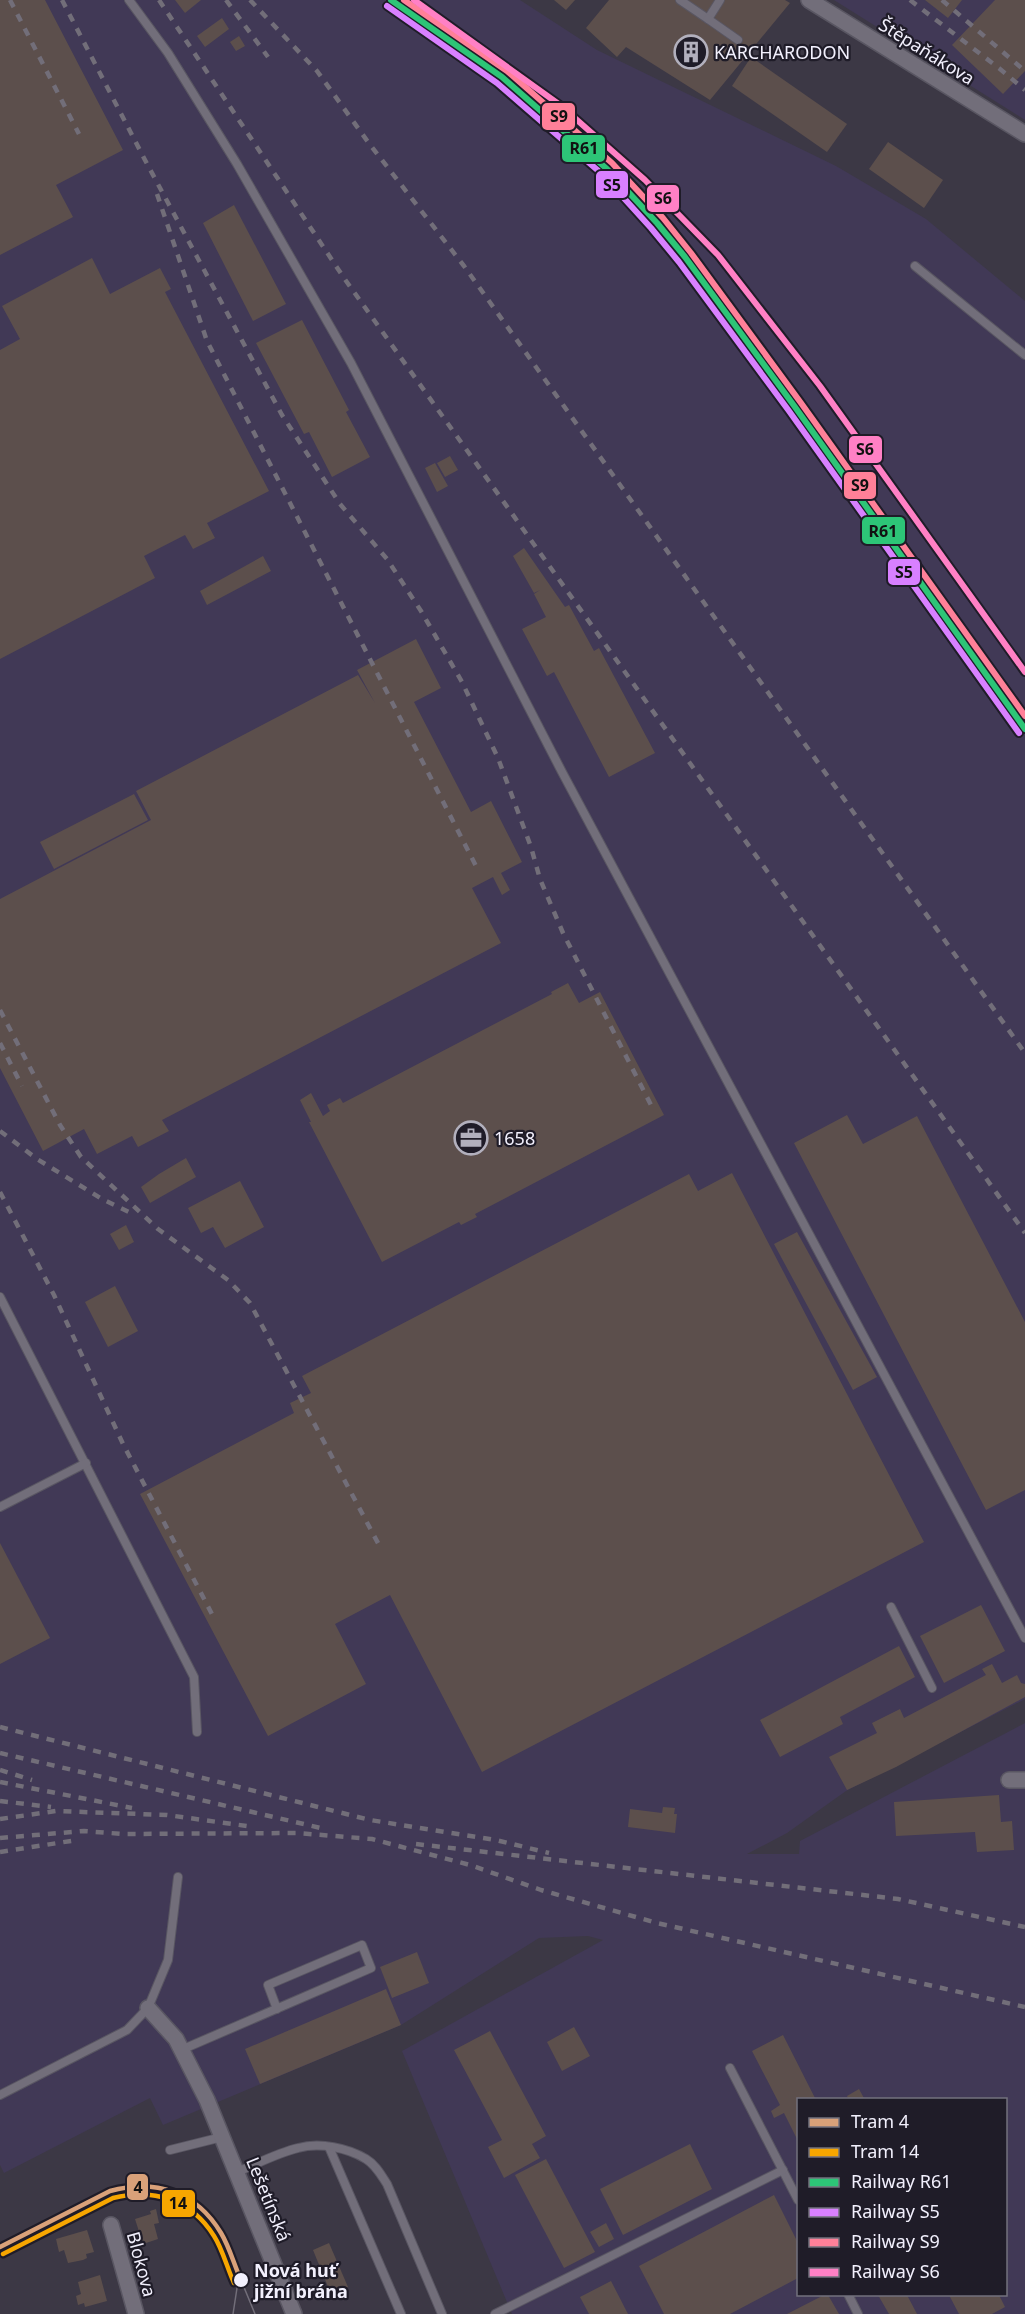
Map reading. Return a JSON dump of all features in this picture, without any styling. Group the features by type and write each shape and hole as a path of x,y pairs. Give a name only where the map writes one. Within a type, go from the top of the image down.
{"street":[{"name":"Štěpaňákova","path":"809,0 1025,134"},
{"name":"Lešetínská","path":"148,2008 176,2039 207,2100 294,2314"},
{"name":"Blokova","path":"111,2225 136,2314"}],"lane":[{"path":"129,0 168,53 237,164 351,363 562,772 1025,1638"},
{"path":"680,0 738,40"},
{"path":"708,19 720,0"},
{"path":"915,266 1025,355"},
{"path":"0,1298 195,1677 197,1732"},
{"path":"0,1507 86,1463"},
{"path":"891,1607 932,1688"},
{"path":"0,2095 127,2030 148,2008 168,1960 178,1877"},
{"path":"182,2050 277,2009 371,1968 362,1946 268,1985 277,2009"},
{"path":"730,2067 797,2197"},
{"path":"170,2150 222,2137"},
{"path":"237,2172 297,2148 320,2145 355,2154 368,2160 387,2184 442,2314"},
{"path":"329,2147 400,2314"},
{"path":"495,2314 783,2170"},
{"path":"849,2296 858,2314"}],"shaded area":[{"path":"0,0 520,0 597,50 836,166 926,219 1025,301 1025,1699 846,1791 787,1833 747,1854 799,1854 800,1841 1025,1723 1025,2314 512,2314 402,2051 603,1940 588,1936 539,1938 401,2025 163,2125 150,2098 4,2173 0,2165"},
{"path":"834,0 1025,0 1025,120"}],"building":[{"path":"0,0 45,0 123,150 56,185 73,217 0,255"},
{"path":"175,0 201,0 185,13"},
{"path":"554,0 575,0 566,10"},
{"name":"KARCHARODON","path":"609,0 785,0 790,3 710,100 626,47 617,57 586,28"},
{"path":"925,0 962,0 948,18"},
{"path":"995,0 1025,0 1025,71 1003,94 952,45"},
{"path":"222,18 229,29 205,47 197,36"},
{"path":"239,36 245,46 236,51 230,42"},
{"path":"751,57 847,124 827,152 732,86"},
{"path":"888,142 943,180 924,208 869,169"},
{"path":"234,205 286,304 253,321 203,223"},
{"path":"92,258 110,294 160,268 171,289 165,292 269,491 207,523 215,538 193,549 185,535 144,556 155,578 0,659 0,350 20,339 2,306"},
{"path":"302,320 349,410 346,412 370,457 332,477 309,432 304,434 256,343"},
{"path":"450,456 458,470 445,477 437,463"},
{"path":"435,463 448,486 437,492 425,468"},
{"path":"524,548 565,607 569,605 594,651 599,648 655,753 609,777 554,672 547,676 522,629 546,617 534,594 540,590 534,593 513,556"},
{"path":"263,556 271,571 207,605 200,591"},
{"path":"416,639 441,688 414,702 471,812 491,801 522,862 501,873 510,890 502,895 493,877 472,888 501,943 162,1120 169,1131 138,1147 132,1136 97,1154 84,1129 43,1151 0,1068 0,899 151,820 136,791 358,675 375,703 357,670"},
{"path":"134,794 148,820 54,869 40,842"},
{"path":"568,983 579,1003 600,992 664,1115 475,1214 477,1217 461,1225 459,1222 382,1262 309,1122 311,1122 300,1100 311,1093 323,1116 330,1111 327,1105 340,1098 343,1103 552,994 551,992"},
{"path":"847,1115 863,1144 917,1116 1025,1322 1025,1490 986,1510 794,1143"},
{"path":"186,1158 196,1177 150,1203 141,1187"},
{"path":"732,1173 924,1542 482,1772 390,1595 335,1624 366,1684 268,1736 140,1494 294,1413 290,1403 311,1393 302,1376 689,1174 698,1191"},
{"path":"240,1181 264,1227 225,1248 213,1227 201,1233 188,1208"},
{"path":"126,1225 134,1242 119,1250 110,1234"},
{"path":"797,1232 877,1377 853,1390 774,1244"},
{"path":"115,1286 138,1331 108,1347 85,1302"},
{"path":"0,1543 50,1638 0,1664"},
{"path":"981,1605 1005,1651 944,1683 920,1636"},
{"path":"899,1646 915,1677 840,1717 843,1724 780,1757 760,1720"},
{"path":"992,1664 1002,1683 1017,1675 1021,1683 1025,1684 1025,1697 896,1767 847,1790 829,1757 877,1733 872,1723 900,1709 904,1718 986,1675 982,1669"},
{"path":"999,1795 1001,1822 1012,1821 1014,1850 977,1852 975,1832 896,1836 894,1802"},
{"path":"663,1807 675,1808 674,1814 677,1814 675,1833 628,1827 630,1809 662,1813"},
{"path":"417,1952 429,1983 392,1998 380,1967"},
{"path":"386,1989 401,2025 260,2084 245,2049"},
{"path":"574,2027 590,2056 562,2071 547,2042"},
{"path":"490,2031 546,2136 532,2144 540,2158 504,2178 488,2147 502,2140 454,2050"},
{"path":"783,2035 815,2098 797,2098 797,2139 784,2113 774,2118 771,2111 780,2105 752,2051"},
{"path":"859,2089 864,2098 848,2098 847,2096"},
{"path":"690,2144 712,2189 623,2235 600,2189"},
{"path":"546,2159 595,2252 564,2268 515,2175"},
{"path":"774,2195 797,2241 797,2279 730,2314 664,2314 639,2266"},
{"path":"156,2209 159,2223 154,2224 158,2239 143,2244 135,2219 151,2214 150,2211"},
{"path":"606,2223 614,2239 599,2247 590,2232"},
{"path":"87,2230 94,2252 86,2254 87,2258 83,2260 68,2263 64,2250 59,2252 56,2239"},
{"path":"329,2243 348,2287 331,2294 313,2250"},
{"path":"100,2275 107,2301 85,2307 84,2303 78,2305 76,2296 81,2294 78,2282"},
{"path":"611,2281 628,2314 589,2314 580,2297"},
{"path":"822,2296 829,2296 839,2314 787,2314"},
{"path":"879,2296 908,2296 917,2314 889,2314"},
{"path":"950,2296 1000,2296 1005,2307 992,2314 959,2314"}],"tram line":[{"name":"4","path":"0,2247 110,2191 127,2188 158,2188 187,2198 211,2219 224,2239 241,2280"},
{"name":"14","path":"3,2254 113,2198 128,2195 156,2196 182,2205 205,2223 217,2241 234,2283"},
{"path":"233,2261 237,2288 233,2314"},
{"path":"241,2280 255,2314"}],"railway":[{"path":"10,0 79,134"},
{"path":"62,0 282,415 340,504 387,559 421,611 462,682 498,758 531,847 540,879 563,933 651,1105"},
{"path":"159,0 344,278 1025,1233"},
{"path":"226,0 268,57"},
{"path":"250,0 317,71 368,142 464,266 1025,1053"},
{"path":"910,0 1025,90"},
{"path":"942,0 1025,71"},
{"path":"157,194 207,341 477,868"},
{"path":"0,1010 60,1125 81,1157 158,1229 228,1280 250,1303 379,1545"},
{"path":"0,1043 22,1086"},
{"path":"0,1131 37,1159 102,1199 135,1215"},
{"path":"0,1192 54,1295 123,1444 213,1616"},
{"path":"0,1727 370,1820 496,1840 549,1853"},
{"path":"0,1753 325,1829"},
{"path":"0,1770 32,1780"},
{"path":"0,1782 132,1808"},
{"path":"0,1801 51,1807"},
{"path":"0,1819 56,1811 167,1815 254,1827"},
{"path":"0,1838 84,1831 123,1834 296,1833 372,1839 470,1865 541,1890 657,1923 1025,2007"},
{"path":"0,1852 77,1840"},
{"path":"416,1844 898,1899 1025,1927"}],"rail line":[{"name":"R61","path":"391,0 502,77 607,169 657,223 685,257 795,407 1025,729"},
{"name":"S9","path":"404,0 507,71 612,163 663,218 801,403 1025,716"},
{"name":"S6","path":"414,0 560,105 645,180 718,255 820,386 1025,672"},
{"name":"S5","path":"387,6 497,83 602,174 651,228 679,262 789,411 1019,733"}],"place":[{"name":"KARCHARODON","path":"691,52"},
{"name":"1658","path":"471,1138"},
{"name":"Nová huť jižní brána","path":"241,2280"}]}
